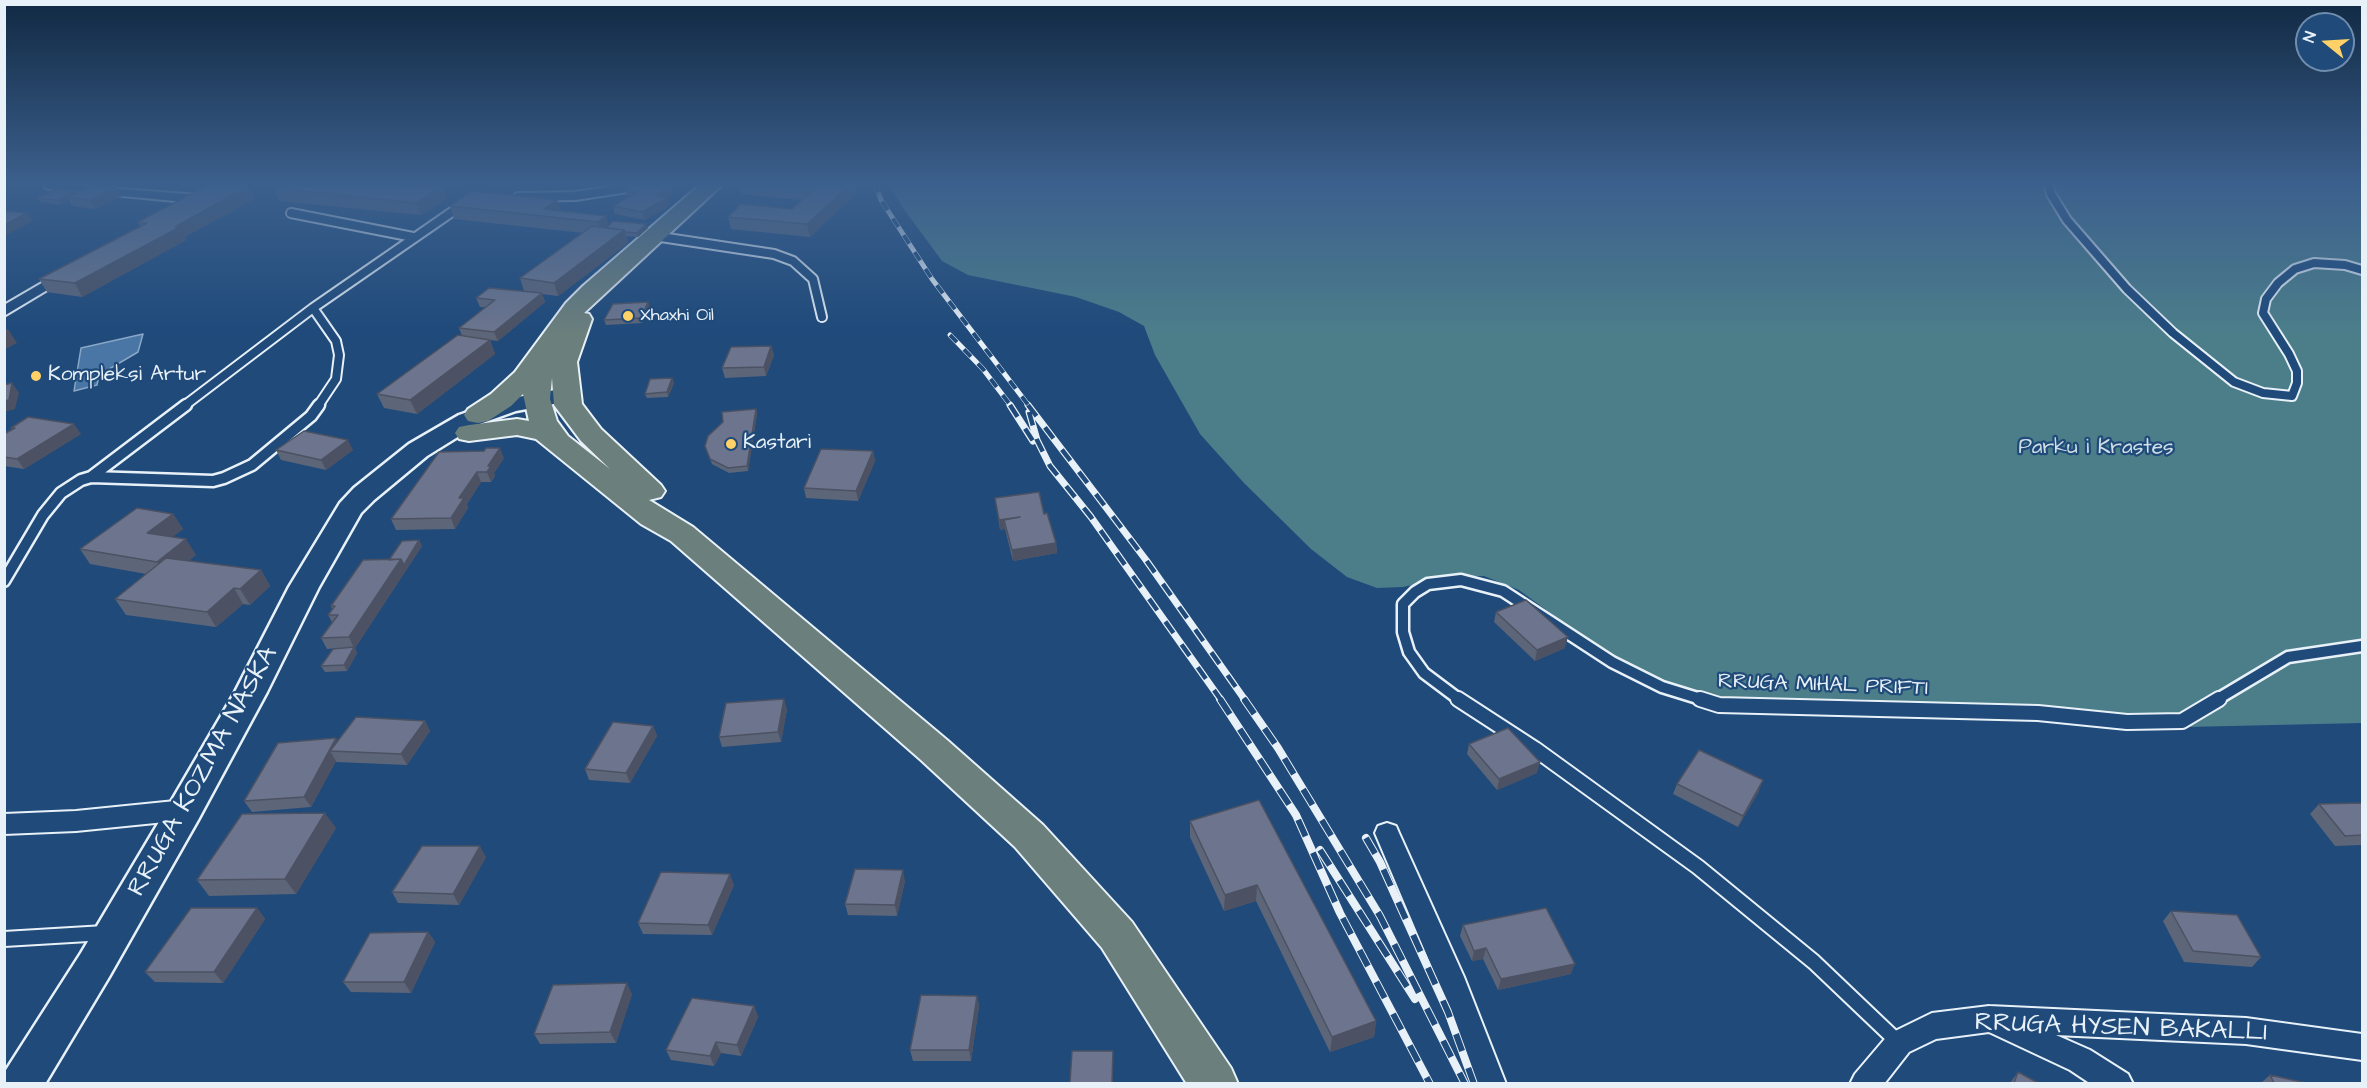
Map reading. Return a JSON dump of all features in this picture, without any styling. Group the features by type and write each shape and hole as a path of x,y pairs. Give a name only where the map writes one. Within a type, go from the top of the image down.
{"main road":[{"path":"474,424 535,365 575,308 657,234"},
{"path":"620,266 576,326 564,362 567,400 591,435 648,489 682,534"},
{"path":"551,342 540,373 537,406 557,441"},
{"name":"RRUGA KOZMA NASKA","path":"21,1083 115,932 251,692 328,543 351,509 364,494 395,469 474,424 567,400"},
{"path":"474,424 517,427 545,432 652,517 682,534 934,750 1029,836 1117,935 1214,1083"}],"street":[{"path":"4,312 72,269"},
{"path":"4,824 76,821 185,810"},
{"path":"1387,833 1450,977 1491,1083"},
{"path":"1989,1019 2080,1060 2118,1083"},
{"name":"RRUGA HYSEN BAKALLI","path":"1865,1083 1899,1043 1932,1026 1989,1019 2246,1031 2362,1047"}],"lane":[{"path":"397,234 413,237"},
{"path":"91,477 313,308 418,234"},
{"path":"2079,234 2127,289 2173,333 2234,382 2263,393 2292,396 2297,383 2296,371 2289,354 2263,313 2266,299 2278,283 2295,269 2314,263 2345,265 2362,270"},
{"path":"654,236 774,254 793,261 813,279 822,316"},
{"path":"4,581 43,515 61,493 81,480 91,477 213,481 258,461 311,416 336,379 339,355 336,341 313,308"},
{"name":"RRUGA MIHAL PRIFTI","path":"1899,1043 1814,962 1698,867 1535,748 1471,709 1424,673 1409,652 1403,632 1403,604 1415,591 1428,584 1461,580 1503,591 1612,662 1662,687 1719,705 2038,713 2127,722 2182,721 2288,657 2362,646"},
{"path":"4,939 115,932"}],"green space":[{"name":"Parku i Krastes","path":"922,234 2362,234 2362,723 2187,727 2033,709 1857,699 1760,704 1717,700 1664,684 1617,662 1519,590 1484,576 1448,577 1403,587 1377,588 1347,577 1311,549 1244,483 1200,434 1155,355 1144,326 1119,312 1076,297 968,275 942,261"}],"water":[{"path":"143,334 138,352 99,375 97,385 74,391 81,348"}],"building":[{"path":"126,234 167,234 75,283 39,279"},
{"path":"581,234 619,234 554,283 520,278"},
{"path":"489,288 542,293 494,332 459,328 495,300 476,298"},
{"name":"Xhaxhi Oil","path":"648,302 641,318 604,320 613,304"},
{"path":"458,335 490,340 410,400 377,394"},
{"path":"771,346 764,367 722,368 731,347"},
{"path":"672,378 667,392 645,394 650,379"},
{"path":"12,383 9,400 4,401 4,385"},
{"name":"Kastari","path":"756,409 747,466 728,468 710,459 705,446 708,436 723,422 722,412"},
{"path":"28,417 74,424 17,459 4,457 4,434"},
{"path":"304,431 348,440 321,460 276,450"},
{"path":"486,448 500,448 488,466 491,466 487,472 477,472 459,498 464,498 451,518 391,519 439,452 484,451"},
{"path":"821,449 873,451 856,491 804,488"},
{"path":"1039,492 1044,514 1047,513 1056,543 1012,550 1004,520 1020,517 999,520 995,498"},
{"path":"137,508 173,514 147,533 186,539 157,562 80,549"},
{"path":"419,540 404,565 401,559 389,560 402,541"},
{"path":"166,558 261,570 240,589 234,588 207,612 115,599"},
{"path":"401,559 349,637 321,638 338,615 328,615 335,606 331,606 363,560"},
{"path":"1526,600 1568,637 1537,650 1496,612"},
{"path":"354,647 344,665 321,666 333,649"},
{"path":"784,699 778,732 719,737 726,703"},
{"path":"356,717 425,721 401,754 330,751"},
{"path":"613,722 653,726 626,773 585,769"},
{"path":"1508,728 1540,762 1499,779 1469,744"},
{"path":"336,738 304,797 244,801 278,743"},
{"path":"1699,750 1763,780 1743,816 1677,784"},
{"path":"1259,800 1376,1021 1332,1037 1257,885 1225,895 1190,821"},
{"path":"2362,803 2362,835 2345,836 2319,804"},
{"path":"325,813 285,879 197,880 242,814"},
{"path":"422,846 480,846 453,894 392,892"},
{"path":"855,869 903,870 895,905 845,904"},
{"path":"661,872 730,874 708,925 638,923"},
{"path":"191,908 257,908 214,972 145,972"},
{"path":"1546,908 1575,964 1501,979 1486,948 1474,951 1463,925"},
{"path":"2171,911 2237,915 2261,957 2193,951"},
{"path":"428,932 404,982 343,982 370,933"},
{"path":"627,983 610,1032 534,1034 553,985"},
{"path":"921,995 977,996 969,1050 910,1050"},
{"path":"692,998 754,1006 737,1045 716,1042 710,1056 666,1050"},
{"path":"1072,1051 1113,1051 1112,1083 1070,1083"},
{"path":"2018,1072 2038,1083 2014,1083"},
{"path":"2270,1075 2306,1083 2274,1083"}],"railway":[{"path":"903,234 932,279 1029,406"},
{"path":"950,335 983,369 1011,406"},
{"path":"1010,405 1033,441"},
{"path":"1028,405 1146,560 1245,700"},
{"path":"1029,412 1037,440 1050,466 1091,517 1221,700"},
{"path":"1220,699 1296,815 1340,913 1430,1084"},
{"path":"1244,699 1278,748 1380,916 1465,1084"},
{"path":"1366,838 1380,862 1448,1012 1474,1084"},
{"path":"1320,850 1415,999"}],"place":[{"name":"Xhaxhi Oil","path":"628,316"},
{"name":"Kompleksi Artur","path":"36,376"},
{"name":"Kastari","path":"731,444"}]}
